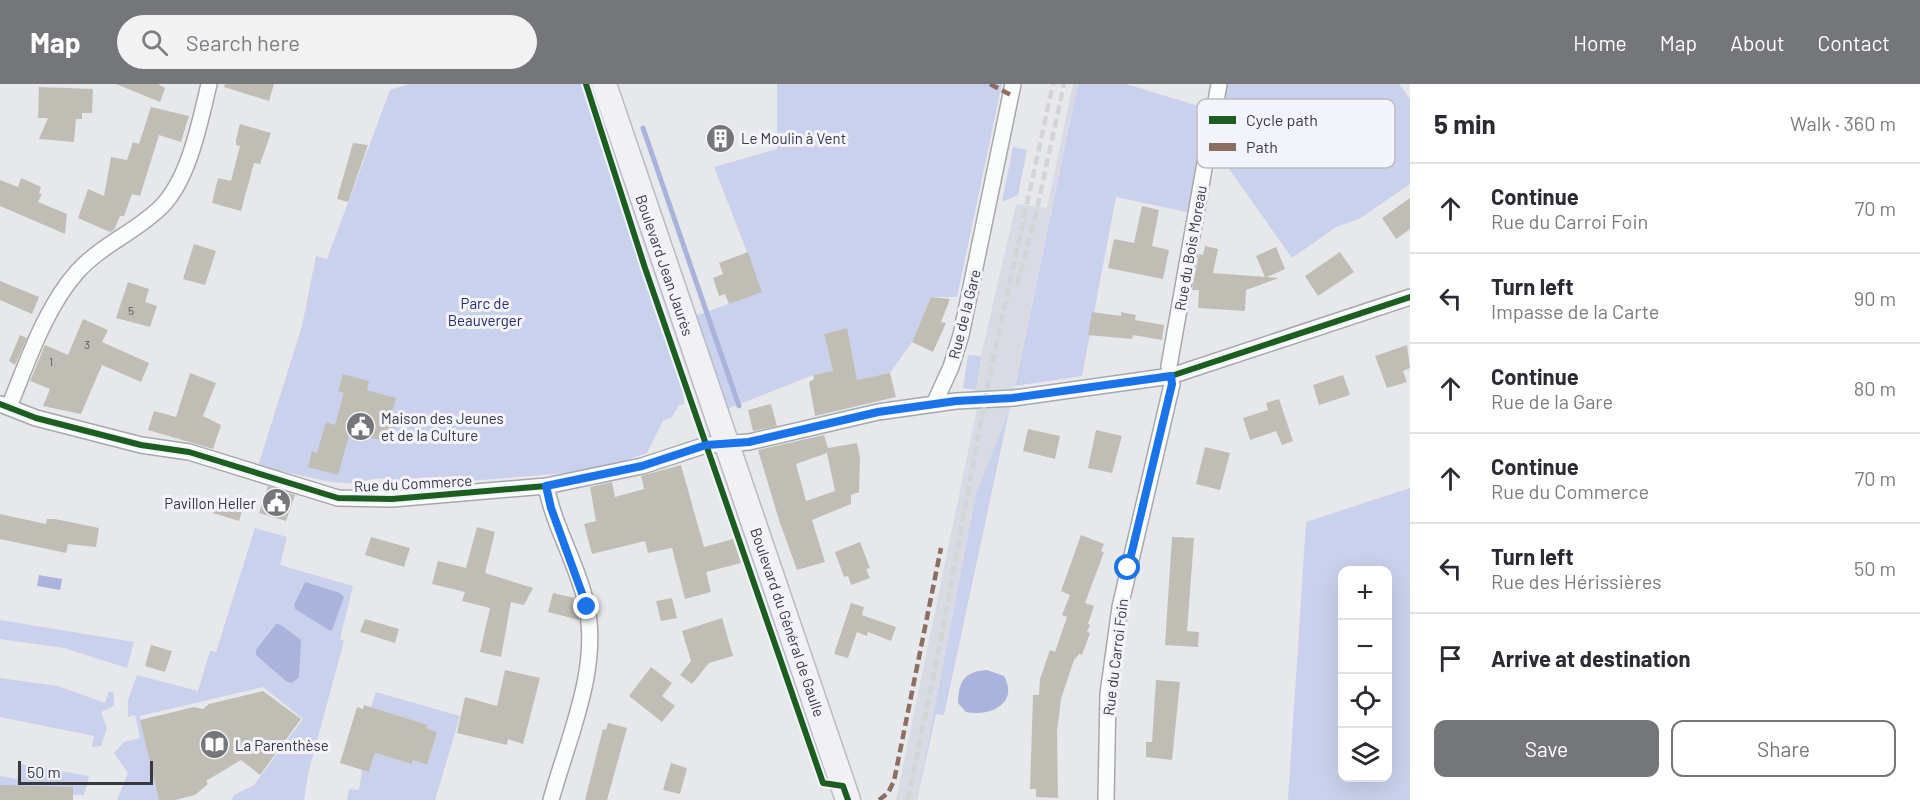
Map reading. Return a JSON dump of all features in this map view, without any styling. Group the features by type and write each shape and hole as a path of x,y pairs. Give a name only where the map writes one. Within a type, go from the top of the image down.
{"main road":[{"name":"Boulevard Jean Jaurès","path":"604,84 727,445"},
{"name":"Boulevard du Général de Gaulle","path":"727,445 848,800"}],"street":[{"path":"5,406 49,317 76,273 105,247 161,207 174,189 195,139 209,84"},
{"name":"Rue de la Gare","path":"934,404 951,367 961,335 1013,84"},
{"name":"Rue du Bois Moreau","path":"1216,99 1219,84"},
{"name":"Rue du Bois Moreau","path":"1171,376 1170,366 1204,168"},
{"path":"727,445 878,412 934,404 1012,398 1171,376 1410,297"},
{"name":"Rue du Carroi Foin","path":"1106,800 1108,694 1120,607 1172,384 1171,376"},
{"name":"Rue du Commerce","path":"5,406 36,418 141,445 189,452 338,498 392,499 546,486 642,466 706,445 727,445"},
{"path":"546,486 551,508 584,596 590,640 585,677 550,800"}],"shaded area":[{"path":"1073,84 1078,84 1010,407 976,494 917,800 896,800 976,413 974,391 981,356 1016,204 1047,208"},
{"path":"39,575 62,579 60,590 37,586"},
{"path":"305,582 340,593 344,597 332,630 295,609 294,605"},
{"path":"276,624 281,625 301,640 299,677 292,683 287,682 256,655 256,650"},
{"path":"987,670 1004,676 1008,686 1005,701 993,710 966,712 958,703 964,679 973,673"}],"green space":[{"name":"Parc de Beauverger","path":"409,84 581,84 667,321 682,383 684,404 679,405 672,417 663,421 647,453 595,471 391,487 388,478 371,479 364,484 331,482 258,466 302,326 316,256 327,259 390,90"},
{"path":"777,84 1002,84 957,297 931,297 912,342 890,373 854,381 855,368 846,328 824,334 833,371 813,375 717,413 684,320 753,295 750,286 759,283 714,167 777,149"},
{"path":"1078,84 1126,84 1197,105 1197,168 1203,168 1196,214 1116,197 1082,376 1015,386"},
{"path":"1219,84 1399,84 1410,99 1410,184 1359,219 1336,227 1292,258 1228,168 1395,168 1395,99 1215,99"},
{"path":"1013,147 1027,150 1018,195 1002,202"},
{"path":"968,355 981,356 976,390 963,388"},
{"path":"1010,407 944,715 936,714 917,800 976,494"},
{"path":"1410,488 1410,800 1288,800 1306,522"},
{"path":"255,528 287,537 280,565 353,586 340,639 344,641 308,774 304,800 231,800 234,795 254,785 303,719 263,687 140,716 159,800 117,800 128,773 114,753 124,742 140,738 135,715 128,717 128,700 137,675 198,691 210,651 216,652"},
{"path":"0,620 134,642 127,668 64,648 0,639"},
{"path":"0,678 58,686 105,703 109,691 114,693 114,706 101,712 107,728 101,746 92,747 94,736 0,717"},
{"path":"376,692 460,716 435,800 347,800 349,789 359,790 362,770 369,772 375,753 412,764 413,760 424,764 437,732 426,728 427,725 371,707"},
{"path":"20,764 89,776 84,795 53,794 0,785 0,776 17,779"}],"building":[{"path":"116,84 158,84 165,88 160,102"},
{"path":"225,84 274,84 269,101 224,87"},
{"path":"39,87 93,89 92,113 82,113 82,119 76,119 74,142 39,139 48,118 38,118"},
{"path":"151,107 189,116 181,142 159,135 140,196 132,194 124,216 120,216 114,230 110,232 78,218 88,189 104,196 111,157 127,160 133,142 139,144"},
{"path":"240,124 271,133 260,164 254,163 241,211 212,203 218,178 231,181 240,146 236,145 236,140"},
{"name":"Le Moulin à Vent","path":"712,129 733,129 733,144 712,145 707,136"},
{"path":"353,143 368,145 348,202 337,199"},
{"path":"21,178 41,187 39,193 42,194 38,202 67,214 65,234 0,206 0,180 18,187"},
{"path":"1410,198 1410,229 1396,239 1382,218"},
{"path":"1142,206 1159,210 1152,246 1169,250 1163,279 1108,268 1114,239 1134,243"},
{"path":"194,244 216,251 205,285 183,279"},
{"path":"1205,246 1218,249 1213,273 1265,277 1256,256 1276,247 1285,269 1267,277 1279,278 1246,290 1245,311 1198,308 1199,290 1192,290 1199,254 1203,255"},
{"path":"748,252 762,292 729,304 725,294 719,296 713,278 723,274 719,263"},
{"path":"1340,252 1354,272 1318,296 1305,276"},
{"path":"0,281 39,297 32,314 0,300"},
{"path":"128,282 149,289 145,302 157,306 150,327 116,318"},
{"path":"931,297 950,299 941,322 946,323 933,352 912,342"},
{"path":"1092,312 1121,316 1121,312 1136,315 1135,320 1164,325 1162,340 1133,335 1132,339 1088,335"},
{"path":"83,319 108,330 102,342 149,363 141,382 102,365 81,414 43,406 50,389 30,381 45,345 68,355"},
{"path":"847,328 857,380 890,373 896,397 815,416 809,382 814,379 813,375 833,371 824,334"},
{"path":"20,335 27,338 15,365 9,361"},
{"path":"1407,345 1410,368 1403,371 1407,382 1387,388 1375,356"},
{"path":"190,373 216,383 203,416 221,425 213,449 148,430 154,411 176,417"},
{"name":"Maison des Jeunes et de la Culture","path":"343,374 369,381 367,390 396,398 392,412 399,414 394,430 388,429 384,441 356,434 355,436 349,435 338,475 308,467 312,451 317,453 326,422 335,425 344,393 338,391"},
{"path":"1343,375 1350,395 1319,405 1313,385"},
{"path":"1279,399 1293,441 1282,445 1276,431 1250,440 1243,418 1268,410 1266,403"},
{"path":"771,404 777,426 753,431 748,410"},
{"path":"1028,429 1060,436 1055,459 1023,451"},
{"path":"1096,430 1122,436 1112,473 1088,468"},
{"path":"824,435 828,448 857,443 860,458 859,492 851,495 851,504 812,520 825,562 797,570 758,450","holes":["827,453 835,491 806,501 796,464"]},
{"path":"1205,447 1230,453 1220,490 1196,484"},
{"path":"681,465 704,547 733,539 741,563 706,572 711,592 685,599 672,548 648,553 645,541 592,554 584,524 596,521 590,487 612,482 615,497 644,489 641,476"},
{"name":"Pavillon Heller","path":"268,486 295,495 286,521 259,513"},
{"path":"218,496 244,504 239,521 213,513"},
{"path":"0,514 46,524 47,519 55,519 99,528 96,547 68,544 66,553 0,539"},
{"path":"477,527 495,532 485,573 533,588 524,605 511,602 501,657 480,652 490,608 462,601 465,592 432,584 438,561 466,568"},
{"path":"1081,535 1104,544 1101,551 1104,552 1085,603 1094,606 1088,624 1090,625 1087,632 1090,633 1082,655 1079,654 1074,660 1061,699 1057,731 1058,798 1036,797 1036,789 1030,789 1033,695 1039,695 1040,679 1050,650 1055,652 1067,617 1062,615 1070,595 1061,591"},
{"path":"371,537 410,548 404,567 365,555"},
{"path":"1172,537 1194,538 1187,631 1199,632 1198,647 1165,645"},
{"path":"860,542 870,568 866,569 870,578 851,585 848,576 844,577 835,552"},
{"path":"553,593 575,598 579,620 548,612"},
{"path":"672,598 677,618 661,621 656,601"},
{"path":"851,603 864,607 862,615 896,627 891,641 868,632 867,636 857,632 848,658 834,654"},
{"path":"722,618 733,656 709,663 692,684 680,675 691,661 682,631"},
{"path":"365,619 399,629 395,643 360,632"},
{"path":"151,645 172,651 165,672 145,666"},
{"path":"651,667 672,683 662,696 675,706 662,722 629,696"},
{"path":"505,670 540,678 523,744 508,739 507,745 457,733 465,697 497,706"},
{"path":"1156,680 1180,682 1172,760 1146,757 1146,742 1152,742"},
{"name":"La Parenthèse","path":"263,691 301,719 260,775 241,760 206,781 208,784 195,795 175,800 159,800 140,720 194,707 203,709 209,704"},
{"path":"364,705 428,725 426,728 437,732 427,765 413,760 412,764 375,753 369,772 340,763 357,707 363,709"},
{"path":"608,723 627,728 607,800 585,800 603,729 606,730"},
{"path":"671,763 687,768 680,794 663,790"},
{"path":"0,785 73,787 73,800 0,800"}],"waterway":[{"path":"643,128 739,406"}],"railway":[{"path":"908,800 941,639 988,383 1053,84"},
{"path":"1017,285 1035,218 1064,84"}],"marked path":[{"path":"990,84 1011,95"},
{"path":"879,800 888,793 894,781 941,548"}],"cycle path":[{"path":"586,84 645,268 823,783 843,786 848,800"},
{"path":"0,404 36,418 141,445 189,452 338,498 392,499 546,486 642,466 706,445 749,442 878,412 956,401 1014,398 1171,376 1410,297"}],"place":[{"name":"Le Moulin à Vent","path":"720,138"},
{"name":"Maison des Jeunes et de la Culture","path":"360,427"},
{"name":"Pavillon Heller","path":"277,503"},
{"name":"La Parenthèse","path":"214,745"}],"route":[{"path":"587,607 551,508 546,486 642,466 706,445 749,442 878,412 956,401 1012,398 1069,391 1171,376 1172,384 1128,568"}]}
